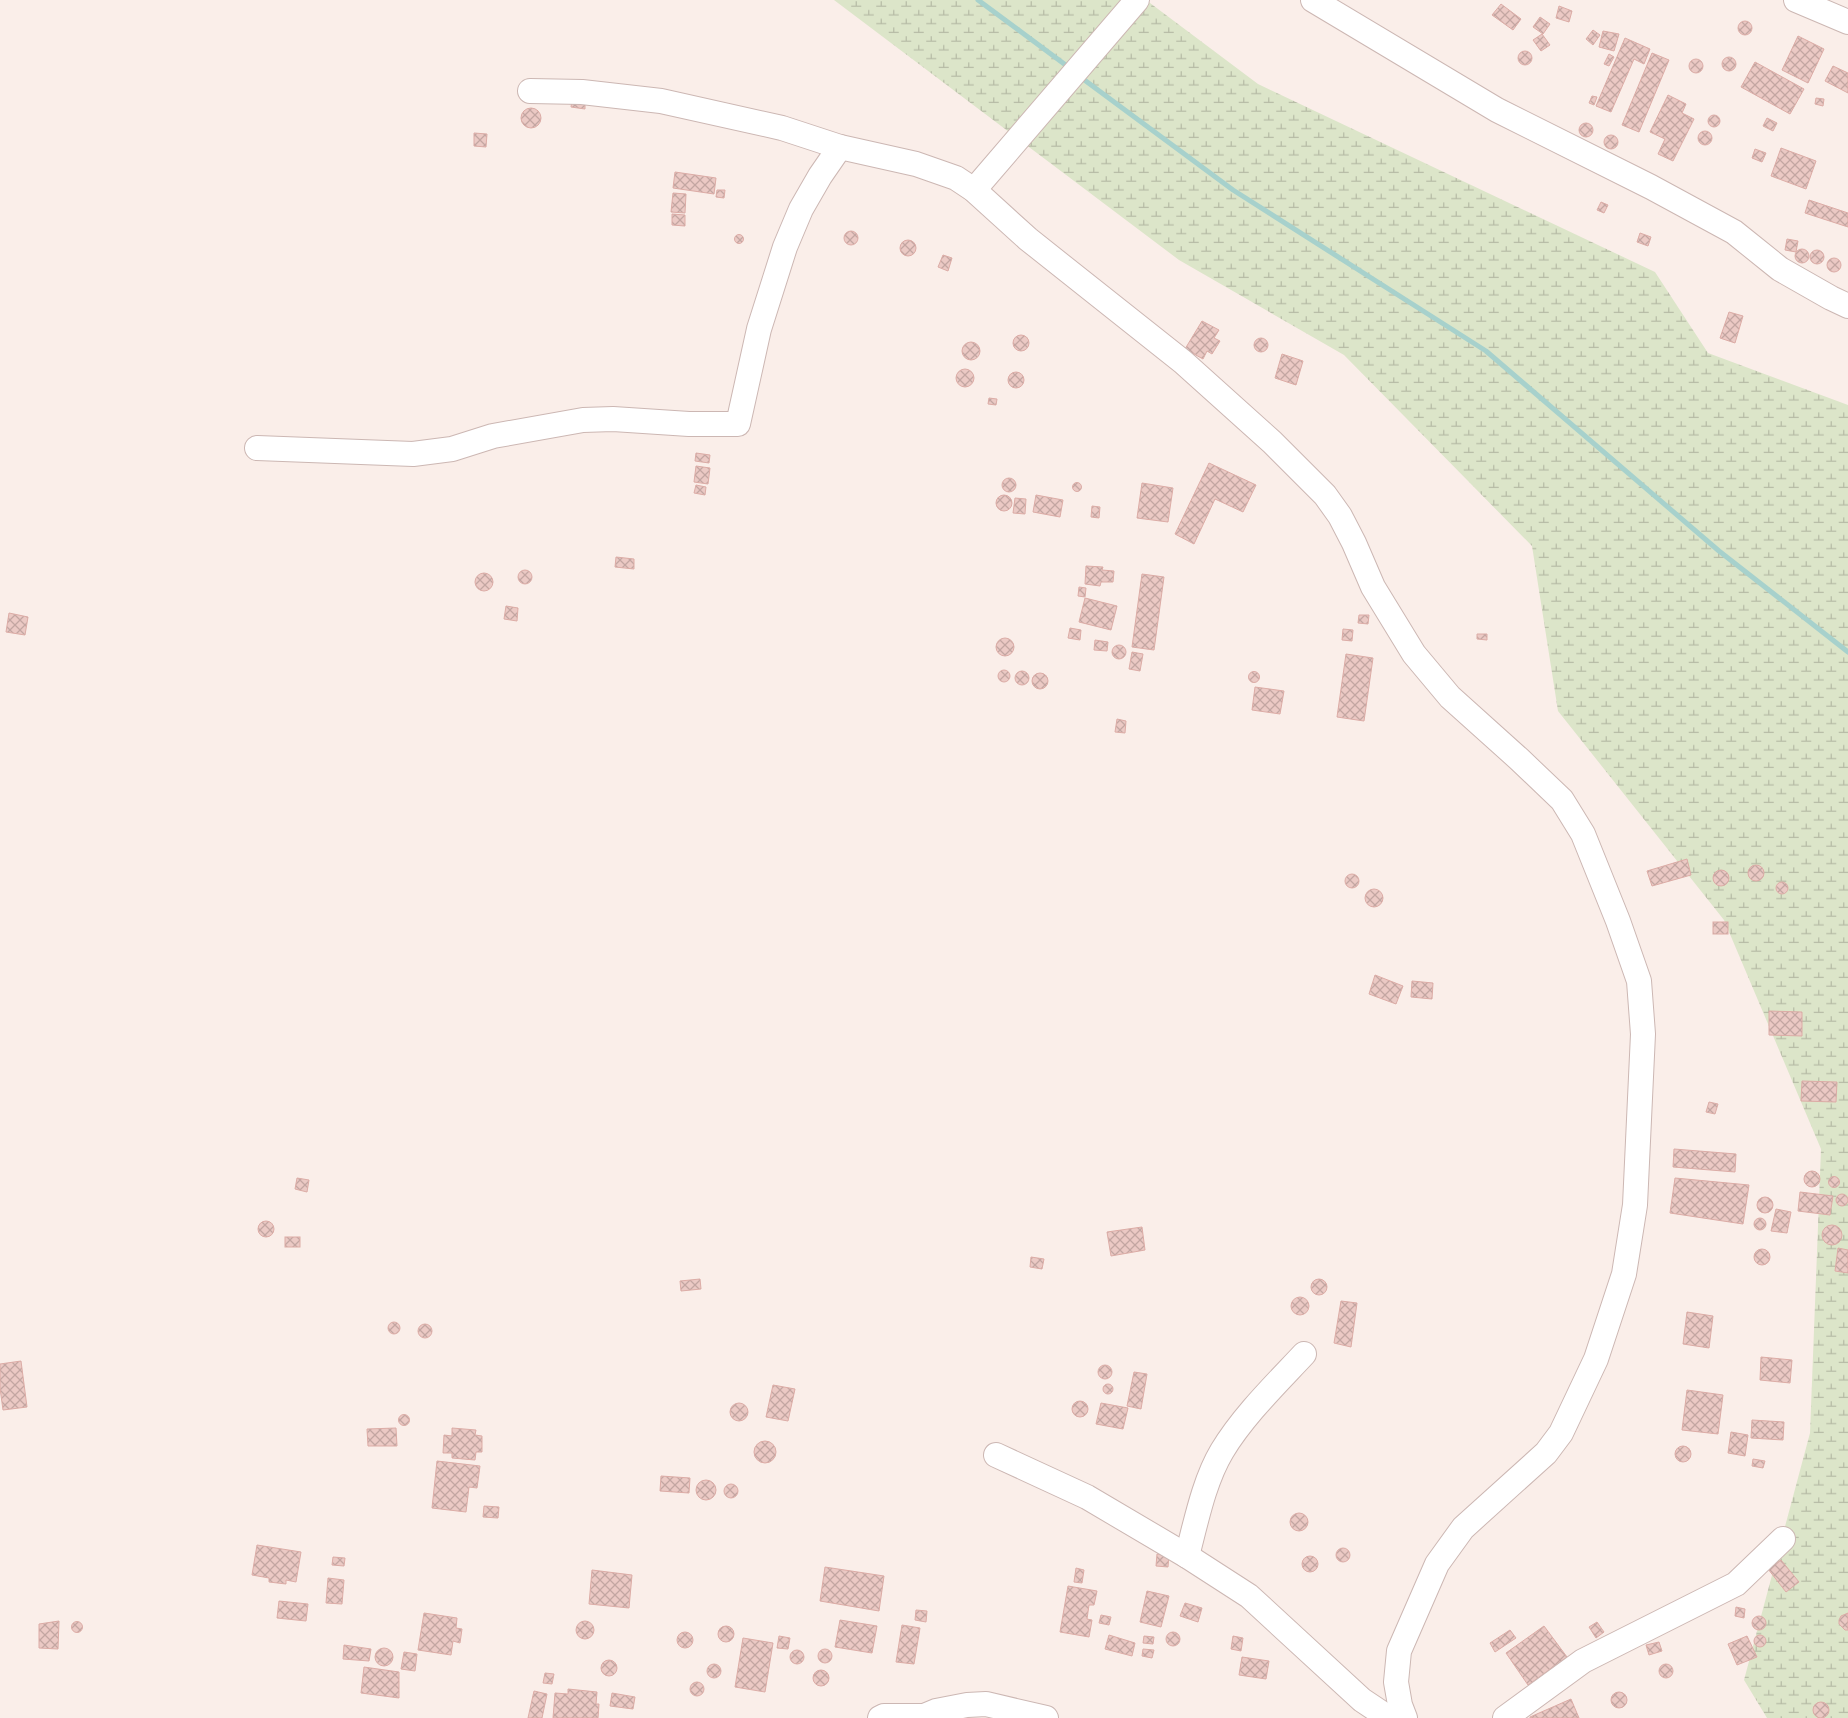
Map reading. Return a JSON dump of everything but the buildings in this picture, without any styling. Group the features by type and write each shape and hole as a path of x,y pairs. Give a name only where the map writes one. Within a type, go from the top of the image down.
{"street":[{"path":"974,190 1137,0"},
{"path":"1313,0 1497,110 1651,187 1734,232 1780,270 1848,306"},
{"path":"1796,0 1848,22"},
{"path":"530,91 582,92 661,101 782,128 840,147 916,164 956,178 974,190 1028,238 1183,362 1272,442 1325,495 1340,516 1373,586 1414,654 1450,697 1519,758 1562,800 1583,834 1618,921 1639,981 1643,1034 1635,1205 1624,1274 1596,1358 1561,1433 1546,1453 1463,1528 1437,1564 1399,1651 1396,1682 1404,1718"},
{"path":"257,448 413,454 452,449 493,436 583,420 613,419 689,424 738,424 759,329 785,248 801,209 840,147"},
{"path":"1187,1556 1206,1489 1222,1451 1251,1413 1304,1354"},
{"path":"996,1455 1087,1497 1187,1556 1249,1596 1364,1711 1390,1718"},
{"path":"1504,1718 1583,1661 1736,1584 1783,1539"},
{"path":"880,1718 884,1716 924,1716 936,1711 967,1705 986,1704 1046,1718"}],"green space":[{"path":"834,0 1146,0 1258,84 1655,272 1708,353 1848,405 1848,1718 1767,1718 1744,1680 1810,1433 1821,1149 1724,920 1558,711 1532,546 1344,355 1179,260"}],"waterway":[{"path":"978,0 1071,69"},
{"path":"1079,76 1233,190 1486,351 1719,551 1848,652"}]}
